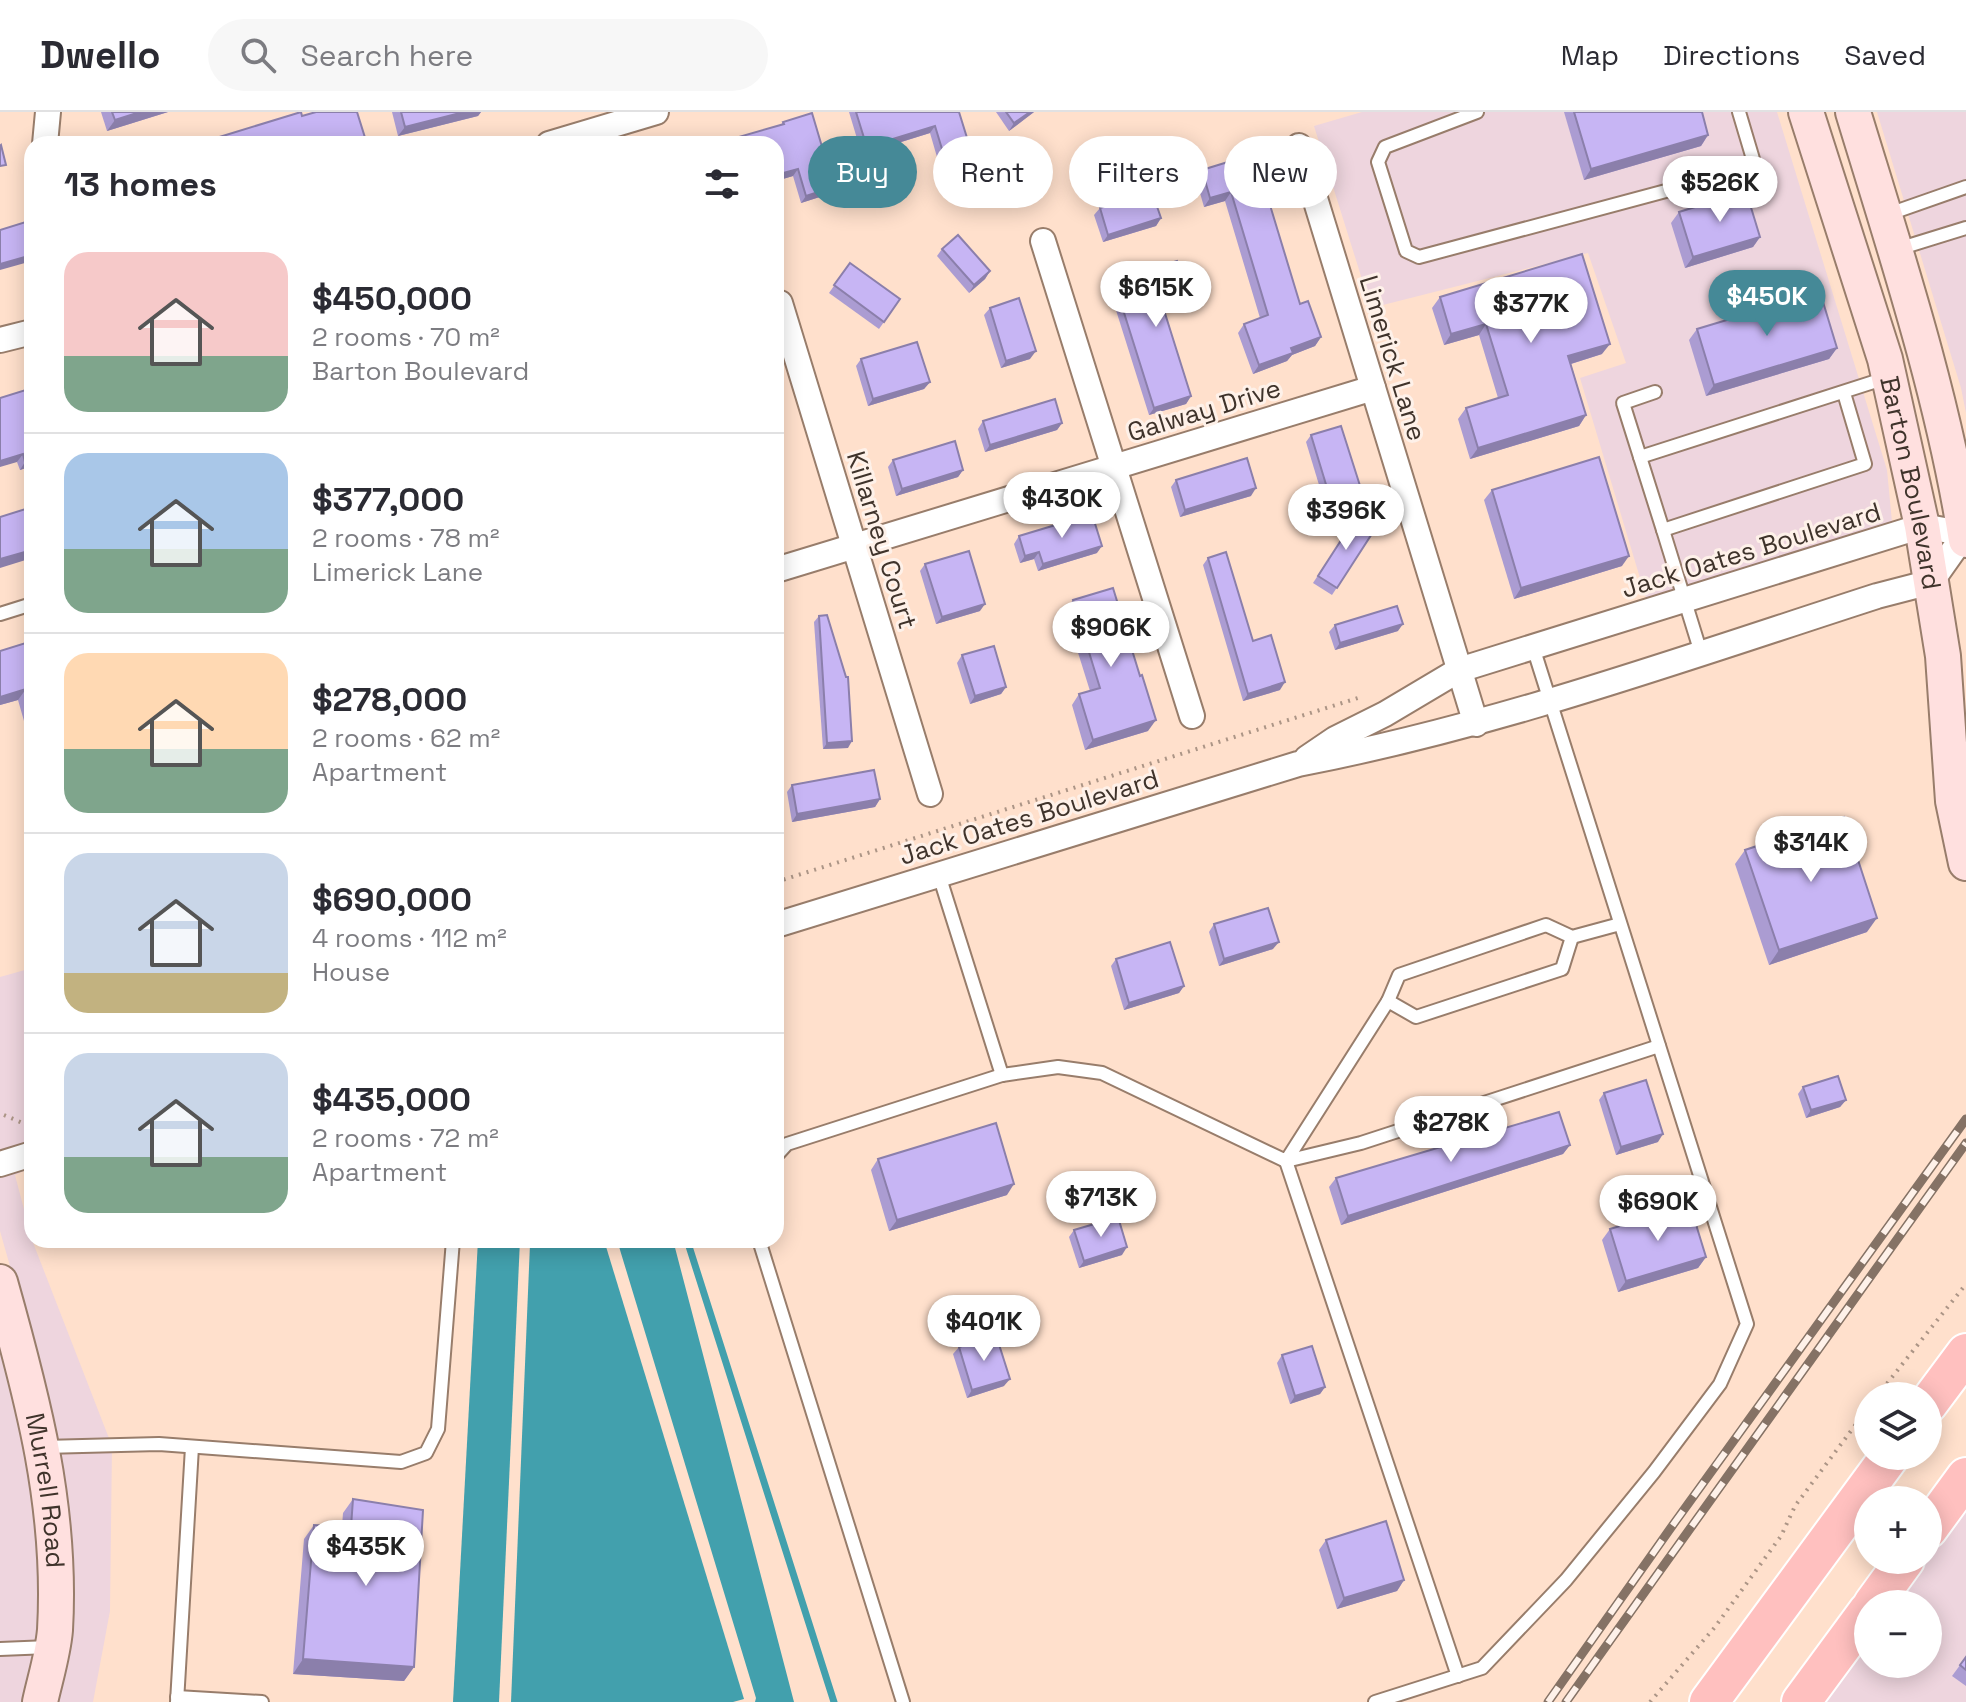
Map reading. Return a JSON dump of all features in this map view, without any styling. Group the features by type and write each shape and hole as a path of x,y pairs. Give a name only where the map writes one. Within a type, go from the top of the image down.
{"main road":[{"name":"Barton Boulevard","path":"1806,112 1889,377 1922,526 1943,656 1966,863"},
{"name":"Barton Boulevard","path":"1853,112 1939,411 1966,540"},
{"path":"1844,229 1885,216"},
{"name":"Murrell Road","path":"0,1282 40,1429 55,1532 55,1633 40,1702"},
{"path":"1942,1385 1966,1353"},
{"path":"1709,1702 1880,1470"},
{"path":"1942,1510 1966,1477"},
{"path":"1801,1702 1854,1630"}],"street":[{"path":"46,136 48,112"},
{"path":"576,136 656,112"},
{"name":"Limerick Lane","path":"1318,208 1476,724"},
{"path":"1043,241 1192,716"},
{"name":"Killarney Court","path":"784,316 930,794"},
{"path":"0,340 24,334"},
{"name":"Galway Drive","path":"784,567 1373,388"},
{"name":"Jack Oates Boulevard","path":"1298,764 1335,739 1385,714 1459,670 1922,526 1966,534"},
{"path":"1931,582 1966,534"},
{"name":"Jack Oates Boulevard","path":"784,923 1298,764 1476,724 1877,596 1931,582"},
{"path":"0,1164 24,1156"}],"lane":[{"path":"1477,112 1385,147 1378,162 1406,251 1419,257 1748,169 1753,159 1739,112"},
{"path":"1885,216 1966,187"},
{"path":"1895,250 1966,228"},
{"path":"1640,457 1889,377"},
{"path":"1655,392 1623,403 1701,653"},
{"path":"1663,530 1865,464 1844,393"},
{"path":"0,614 24,606"},
{"path":"1375,1702 1482,1668 1566,1580 1654,1472 1720,1384 1747,1324 1533,647"},
{"path":"939,875 1002,1075"},
{"path":"1286,1161 1388,1001 1399,975 1546,925 1572,937 1620,924"},
{"path":"1388,1001 1416,1017 1562,969 1572,937"},
{"path":"784,1147 1002,1075 1058,1067 1102,1073 1286,1161 1361,1143 1659,1046"},
{"path":"1286,1161 1458,1676"},
{"path":"43,1448 159,1444 401,1462 426,1453 438,1429 452,1248"},
{"path":"761,1248 903,1702"},
{"path":"192,1447 177,1700 262,1702"},
{"path":"0,1649 52,1647"}],"path":[{"path":"784,879 1363,696"},
{"path":"4,1115 24,1124"},
{"path":"1888,1382 1966,1284"},
{"path":"1650,1702 1715,1627 1781,1536 1795,1506 1854,1427"}],"shaded area":[{"path":"1362,112 1777,112 1887,470 1892,522 1646,598 1580,378 1626,363 1588,253 1371,308 1337,199 1337,136 1317,136 1314,126"},
{"path":"1877,112 1966,112 1966,413 1961,388"},
{"path":"24,970 24,1143 0,1150 0,977"},
{"path":"24,1170 15,1175 24,1209 24,1248 35,1248 112,1446 110,1611 93,1702 54,1702 29,1333 0,1231 0,1177"},
{"path":"0,1334 26,1432 41,1533 41,1632 25,1702 0,1702"},
{"path":"1966,1499 1966,1702 1817,1702 1854,1652 1854,1678 1942,1678 1942,1590 1899,1590 1911,1574 1942,1574 1942,1532"}],"water":[{"path":"478,1248 520,1248 499,1702 453,1702"},
{"path":"530,1248 606,1248 744,1699 733,1702 511,1702"},
{"path":"619,1248 675,1248 794,1702 755,1702"}],"building":[{"path":"112,112 140,112 115,120"},
{"path":"301,112 302,116 316,112 357,112 364,136 223,136"},
{"path":"401,112 464,112 405,127"},
{"path":"856,112 959,112 966,136 938,136 935,126 903,136 863,136"},
{"path":"1006,112 1030,112 1014,123"},
{"path":"1574,112 1702,112 1708,135 1591,169"},
{"path":"812,113 819,136 808,136 806,196 798,169 784,173 784,136 742,136"},
{"path":"0,146 6,165 0,166"},
{"path":"1224,163 1224,194 1210,198 1208,168"},
{"path":"1746,191 1760,237 1693,257 1679,212"},
{"path":"1100,208 1158,208 1161,218 1108,235"},
{"path":"1236,208 1271,208 1300,304 1308,301 1321,337 1291,348 1293,353 1259,365 1244,324 1268,315"},
{"path":"24,222 24,257 0,264 0,230"},
{"path":"958,235 990,271 974,285 942,249"},
{"path":"1582,254 1610,344 1568,356 1586,415 1478,448 1466,408 1508,395 1486,324 1451,334 1440,297"},
{"path":"1177,261 1189,299 1163,307 1191,396 1154,408 1114,281"},
{"path":"850,263 900,299 884,322 834,285"},
{"path":"1820,292 1837,348 1714,385 1697,329"},
{"path":"1019,298 1036,351 1006,361 990,308"},
{"path":"917,342 930,382 873,399 861,359"},
{"path":"24,390 24,458 23,454 0,461 0,398"},
{"path":"1055,399 1062,423 990,445 983,421"},
{"path":"1341,426 1362,492 1331,501 1311,435"},
{"path":"955,441 963,470 902,489 893,460"},
{"path":"1599,457 1629,556 1521,588 1492,490"},
{"path":"1247,458 1256,488 1185,510 1176,480"},
{"path":"24,510 24,552 0,559 0,517"},
{"path":"1092,514 1102,546 1043,564 1039,552 1025,556 1019,536"},
{"path":"1356,517 1375,529 1337,588 1318,576"},
{"path":"969,551 985,604 942,617 925,564"},
{"path":"1226,552 1253,641 1271,635 1285,682 1248,694 1208,558"},
{"path":"1113,588 1156,720 1093,740 1079,694 1100,688 1073,600"},
{"path":"1397,606 1403,624 1340,643 1335,625"},
{"path":"827,615 848,677 852,741 827,743 819,616"},
{"path":"24,644 24,690 0,697 0,651"},
{"path":"994,646 1006,687 975,696 962,655"},
{"path":"874,770 880,799 797,814 792,785"},
{"path":"1844,817 1877,918 1779,950 1745,850"},
{"path":"1268,908 1279,942 1224,959 1214,924"},
{"path":"1170,942 1184,986 1129,1003 1116,959"},
{"path":"1838,1076 1846,1100 1811,1110 1803,1087"},
{"path":"1646,1080 1663,1134 1621,1147 1604,1093"},
{"path":"1559,1112 1570,1145 1348,1216 1336,1178"},
{"path":"996,1123 1014,1184 897,1220 878,1159"},
{"path":"1690,1205 1706,1257 1626,1281 1610,1229"},
{"path":"1118,1217 1127,1247 1084,1261 1074,1230"},
{"path":"996,1335 1010,1379 972,1390 959,1347"},
{"path":"1312,1346 1325,1387 1295,1396 1282,1355"},
{"path":"353,1499 423,1510 414,1667 303,1659 314,1525 351,1527"},
{"path":"1386,1521 1404,1580 1344,1598 1326,1540"}],"waterway":[{"path":"690,1248 834,1702"}],"railway":[{"path":"1548,1702 1966,1119"},
{"path":"1566,1702 1966,1143"}]}
